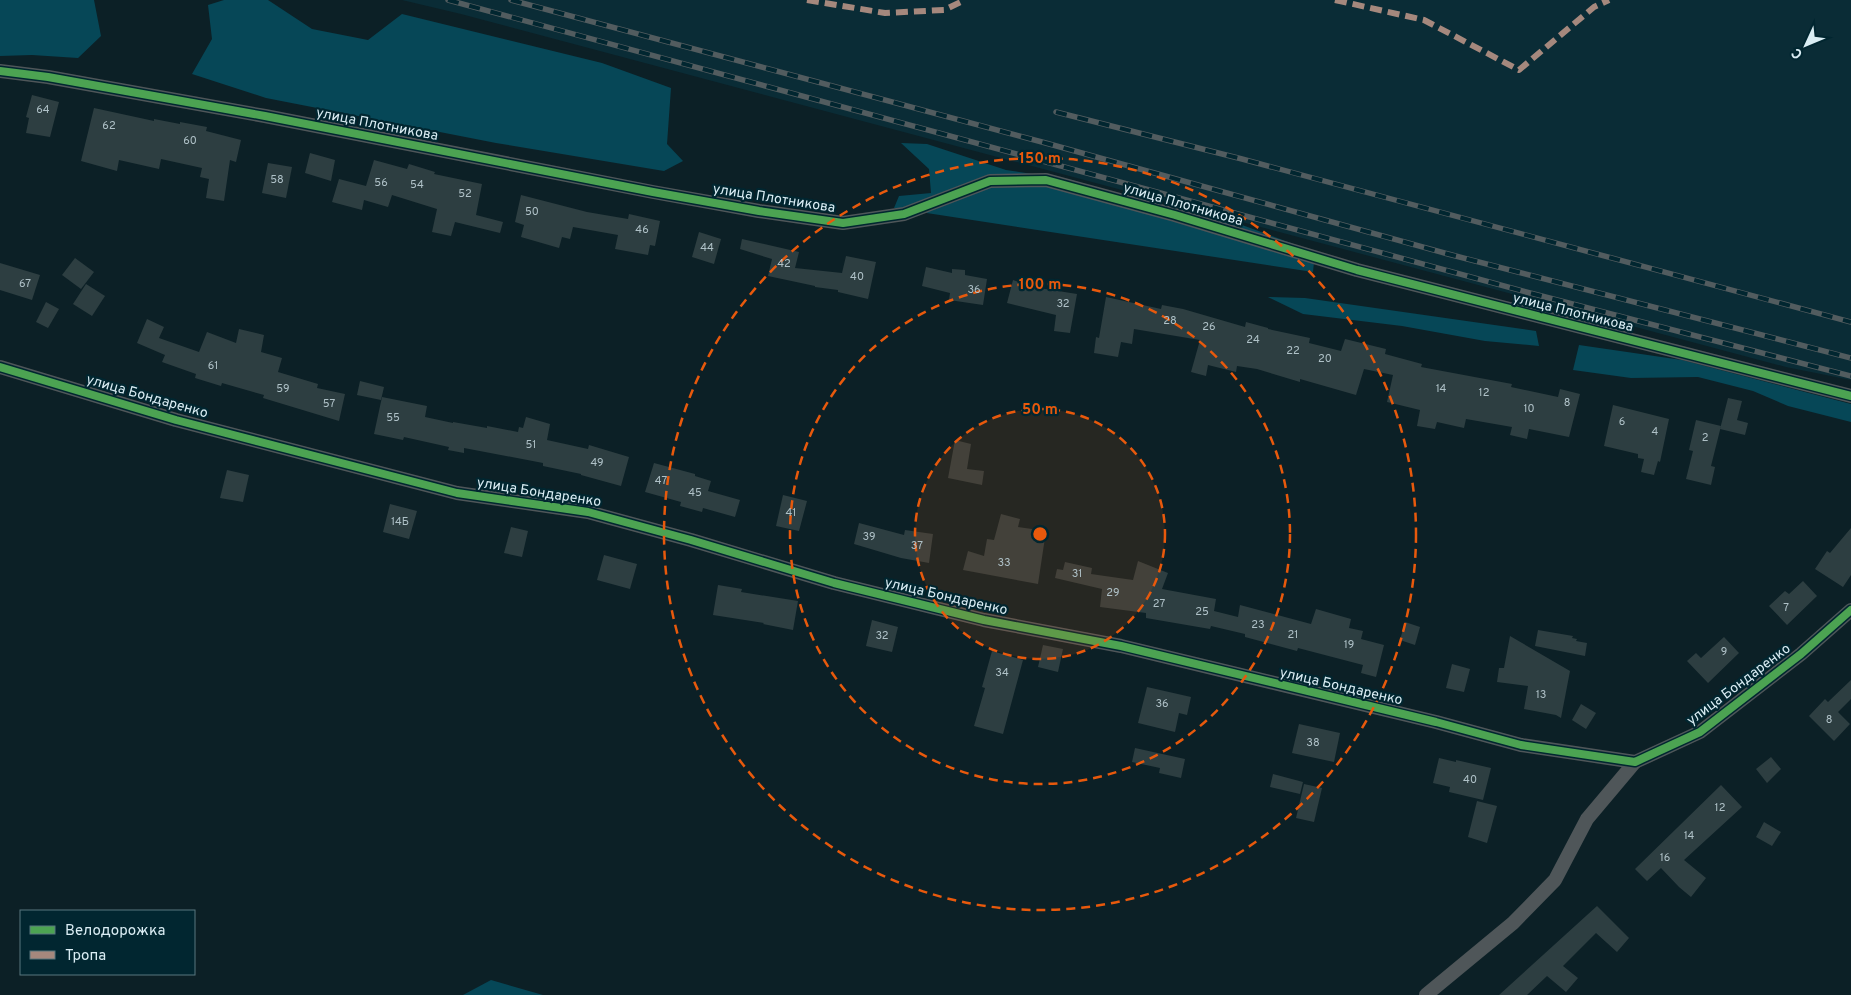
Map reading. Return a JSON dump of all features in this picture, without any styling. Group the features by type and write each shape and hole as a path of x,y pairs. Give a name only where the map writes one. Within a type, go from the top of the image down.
{"street":[{"name":"улица Плотникова","path":"0,71 48,77 265,116 672,196 842,223 904,214 990,181 1046,180 1175,215 1357,270 1851,396"},
{"name":"улица Бондаренко","path":"0,367 176,420 457,493 588,512 691,540 834,583 974,618 1121,646 1521,745 1635,762"},
{"name":"улица Бондаренко","path":"1426,995 1513,924 1555,880 1587,819 1635,762 1700,732 1801,654 1851,610"}],"shaded area":[{"path":"0,0 94,0 101,36 78,58 32,55 0,56"},
{"path":"224,0 268,0 312,29 368,40 402,14 602,63 671,88 667,144 683,161 664,171 496,143 266,98 192,74 212,39 208,5"},
{"path":"402,0 1851,0 1851,380 1786,367 461,14"},
{"path":"901,143 927,144 1006,170 1072,180 1149,209 1234,222 1315,252 1313,272 894,208 899,196 931,193 929,169"},
{"path":"1268,297 1305,298 1536,331 1539,346 1485,341 1402,326 1303,314"},
{"path":"1579,345 1682,360 1851,404 1851,422 1788,406 1753,391 1698,377 1631,378 1573,370"},
{"path":"491,980 543,995 463,995"}],"building":[{"path":"32,95 59,102 50,137 26,133 29,118 26,117"},
{"path":"94,108 154,121 154,119 207,127 206,131 241,140 236,162 230,160 224,201 206,198 209,179 200,177 202,168 161,159 159,169 119,160 117,171 81,161"},
{"path":"310,153 335,160 331,181 305,173"},
{"path":"374,160 407,169 409,164 435,172 434,174 482,184 476,215 503,222 500,233 455,222 451,236 432,232 437,209 392,195 388,207 364,200 362,210 332,202 339,179 366,186"},
{"path":"268,163 292,167 286,198 262,193"},
{"path":"521,195 587,212 628,219 629,214 660,221 655,246 650,245 648,255 615,249 618,235 573,227 570,239 562,237 559,248 521,237 524,225 515,222"},
{"path":"699,232 721,239 714,264 692,257"},
{"path":"742,239 799,252 795,268 842,273 846,256 876,262 868,299 838,292 838,290 815,287 768,276 772,259 740,249"},
{"path":"75,258 94,272 81,289 62,275"},
{"path":"0,263 40,275 32,300 0,290"},
{"path":"926,267 952,273 952,269 965,270 965,275 987,279 983,305 949,300 950,293 922,286"},
{"path":"1013,280 1033,287 1077,294 1070,333 1054,331 1056,315 1007,303"},
{"path":"86,284 105,296 92,316 73,304"},
{"path":"1106,297 1161,309 1162,305 1183,309 1245,327 1246,322 1310,338 1309,343 1341,351 1345,339 1386,349 1385,354 1422,364 1421,367 1512,384 1511,387 1558,397 1560,389 1580,394 1569,437 1529,429 1527,439 1510,435 1512,427 1466,419 1464,428 1437,422 1435,429 1417,426 1420,410 1387,402 1393,375 1364,369 1356,395 1300,379 1300,382 1257,369 1237,366 1236,372 1208,365 1206,376 1191,372 1200,340 1134,329 1132,344 1121,342 1118,357 1094,353 1096,337 1099,338"},
{"path":"46,302 59,309 48,328 36,322"},
{"path":"147,319 164,327 159,338 199,352 207,332 236,343 239,329 264,335 261,352 282,358 278,372 318,384 317,388 345,394 339,421 263,398 264,395 222,383 221,386 195,378 196,374 162,362 165,355 137,343"},
{"path":"360,381 384,387 381,400 357,395"},
{"path":"382,397 427,406 425,417 453,423 487,428 487,426 518,432 519,427 523,428 526,417 550,424 547,440 588,449 589,445 629,457 621,486 581,474 543,466 543,463 464,448 464,453 448,450 449,447 404,437 403,440 374,434"},
{"path":"1728,398 1742,401 1737,420 1748,423 1745,435 1720,429"},
{"path":"1613,405 1669,419 1660,462 1658,461 1654,475 1641,472 1644,459 1638,458 1638,454 1604,446"},
{"path":"1696,420 1721,426 1711,466 1715,467 1711,485 1686,479 1693,451 1689,450"},
{"path":"955,440 971,444 967,469 984,471 982,485 948,478"},
{"path":"654,463 695,474 695,476 711,481 708,491 740,500 735,517 703,508 702,512 680,506 681,502 645,492"},
{"path":"227,470 249,475 243,502 220,498"},
{"path":"783,495 807,501 799,531 776,526"},
{"path":"390,504 417,511 409,539 383,532"},
{"path":"1001,514 1020,519 1018,527 1046,531 1038,584 963,570 968,551 984,556 987,539 994,540"},
{"path":"859,523 904,535 905,530 933,534 929,563 901,558 854,544"},
{"path":"511,527 528,531 522,557 504,553"},
{"path":"1851,528 1851,575 1843,587 1815,569 1827,551 1830,553"},
{"path":"604,555 637,564 630,589 597,580"},
{"path":"1138,561 1168,573 1162,589 1216,599 1214,611 1238,617 1240,605 1311,624 1316,609 1351,619 1349,628 1363,631 1361,639 1384,645 1376,677 1361,673 1363,665 1298,648 1297,651 1245,637 1245,634 1211,626 1210,629 1146,618 1146,613 1100,607 1102,589 1055,578 1057,569 1063,570 1065,562 1092,568 1091,574 1133,580"},
{"path":"1803,581 1817,596 1787,625 1769,606 1785,591 1789,594"},
{"path":"718,585 742,589 741,592 798,601 793,630 764,623 713,615"},
{"path":"872,620 898,627 892,652 866,646"},
{"path":"1405,622 1420,627 1415,645 1400,640"},
{"path":"1538,630 1573,636 1572,638 1577,639 1576,641 1587,643 1585,656 1535,646"},
{"path":"1510,636 1570,671 1561,718 1556,715 1524,709 1528,686 1497,682 1499,668 1504,668"},
{"path":"1724,637 1739,653 1708,683 1687,661 1696,653 1701,658"},
{"path":"1043,645 1063,649 1058,672 1038,667"},
{"path":"992,651 1023,660 1003,734 974,726 985,688 982,687"},
{"path":"1452,664 1470,669 1464,692 1446,688"},
{"path":"1851,680 1851,699 1838,712 1850,724 1834,741 1809,716 1825,699 1828,702"},
{"path":"1147,687 1191,697 1187,715 1179,713 1175,732 1138,723"},
{"path":"1581,704 1596,713 1586,729 1572,720"},
{"path":"1299,724 1340,733 1334,762 1292,753"},
{"path":"1135,748 1185,759 1181,778 1159,773 1160,768 1132,762"},
{"path":"1771,757 1781,769 1767,783 1756,769"},
{"path":"1439,758 1491,768 1483,800 1449,792 1450,787 1433,783"},
{"path":"1273,774 1303,782 1300,794 1270,787"},
{"path":"1304,784 1322,788 1314,822 1296,818"},
{"path":"1721,785 1742,807 1684,860 1706,878 1691,897 1661,868 1647,881 1635,869"},
{"path":"1477,801 1497,806 1487,843 1468,837"},
{"path":"1764,822 1781,832 1772,846 1756,837"},
{"path":"1597,906 1629,938 1617,952 1596,933 1563,966 1578,978 1566,992 1547,976 1527,995 1499,995"}],"railway":[{"path":"448,0 1530,293 1851,376"},
{"path":"511,0 1042,142 1448,254 1851,358"},
{"path":"1056,112 1242,159 1851,322"}],"marked path":[{"path":"807,0 885,13 944,10 965,0"},
{"path":"1335,0 1424,20 1519,70 1594,7 1609,0"}],"cycle path":[{"path":"0,71 48,77 265,116 653,192 759,211 843,223 904,214 990,181 1046,180 1175,215 1357,270 1851,396"},
{"path":"0,367 176,420 457,493 588,512 691,540 834,583 984,620 1121,646 1436,722 1521,745 1635,762 1700,732 1801,654 1851,610"}]}
